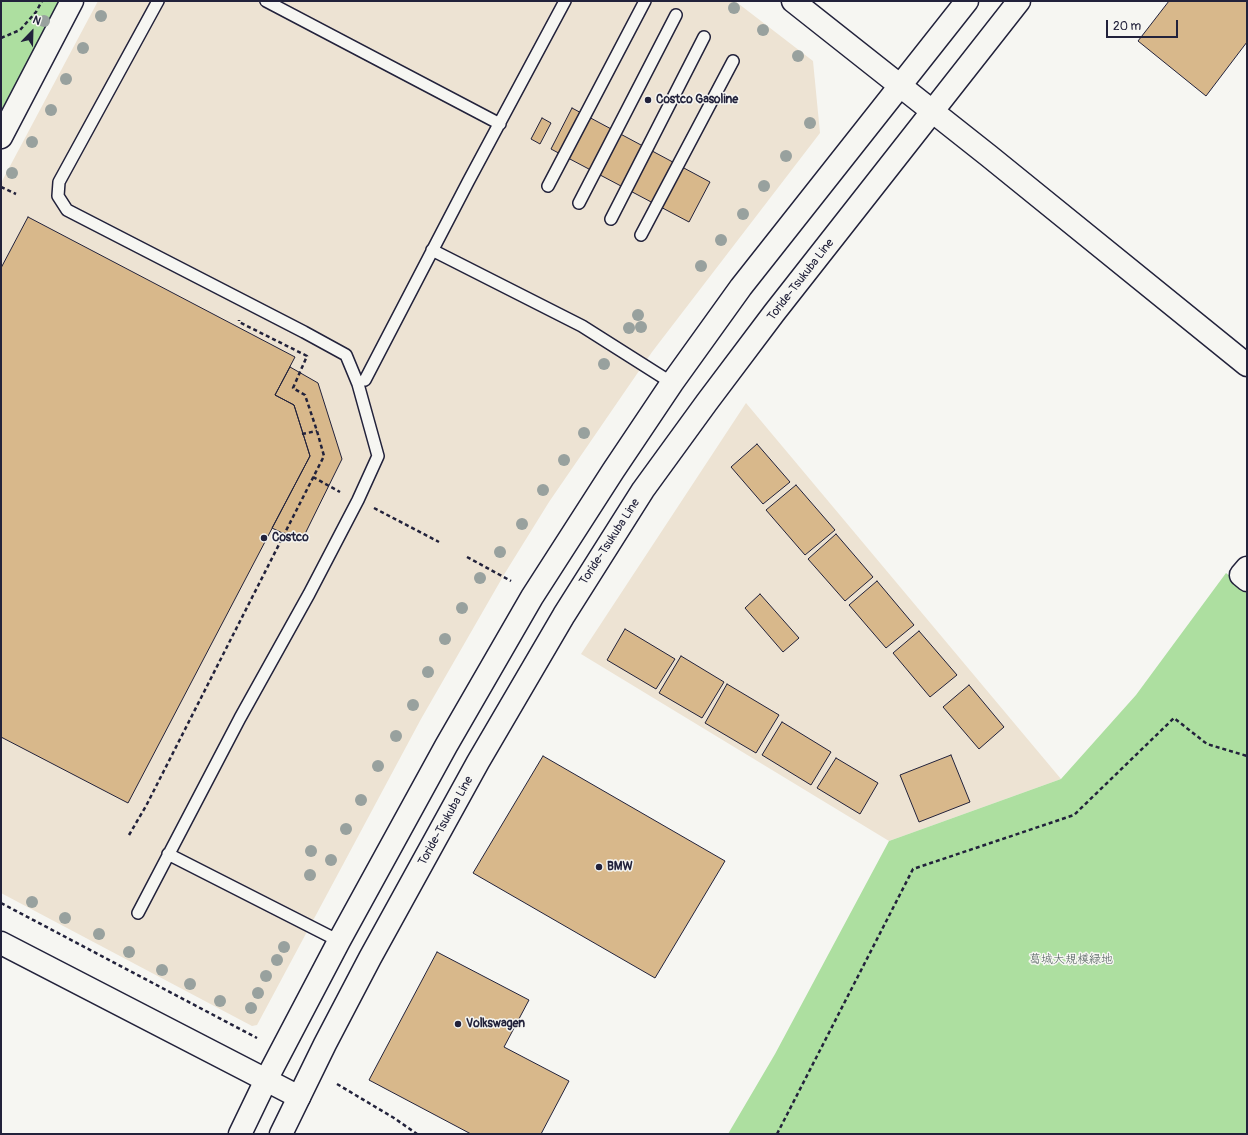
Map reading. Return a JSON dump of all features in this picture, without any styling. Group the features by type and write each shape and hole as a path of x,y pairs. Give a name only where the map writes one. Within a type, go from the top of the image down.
{"main road":[{"path":"1,137 72,1"},
{"path":"793,1 1247,365"},
{"path":"240,1134 266,1080 339,941 446,746 532,597 613,471 672,384 741,287 967,1"},
{"name":"Toride-Tsukuba Line","path":"281,1134 325,1044 370,958 478,762 564,614 639,496 711,395 1019,1"},
{"path":"1247,568 1241,575 1247,580"},
{"path":"1,943 299,1097"}],"lane":[{"path":"138,913 240,718 309,594 358,500 378,456 358,384 346,355 67,210 58,196 59,182 158,1"},
{"path":"266,1 500,124"},
{"path":"365,380 432,250 565,1"},
{"path":"548,186 645,1"},
{"path":"580,203 676,16"},
{"path":"611,219 704,37"},
{"path":"641,235 733,61"},
{"path":"432,250 582,326 672,384"},
{"path":"168,854 339,941"}],"path":[{"path":"1,38 20,30 36,12 42,1"},
{"path":"1,187 16,194"},
{"path":"129,835 146,806 324,456 305,395 293,388 307,356 239,322 240,299"},
{"path":"302,434 317,431"},
{"path":"313,477 340,492"},
{"path":"373,508 439,542"},
{"path":"467,557 511,581"},
{"path":"777,1134 914,869 1074,815 1174,718 1207,744 1247,756"},
{"path":"1,904 257,1038"},
{"path":"337,1084 394,1118 417,1134"}],"shaded area":[{"name":"Costco","path":"98,1 735,1 813,61 820,133 652,352 549,502 505,573 421,719 257,1025 252,1026 1,893 1,183"},
{"path":"746,403 1061,779 889,841 581,654"}],"green space":[{"path":"1,1 59,1 1,111"},
{"name":"葛城大規模緑地","path":"1226,573 1247,590 1247,1134 728,1134 775,1054 889,841 1061,779 1136,695"}],"building":[{"path":"1169,1 1247,1 1247,42 1206,96 1138,41"},
{"path":"572,108 710,182 689,222 551,149"},
{"path":"542,118 551,123 540,144 531,139"},
{"path":"28,217 295,357 275,395 294,405 310,456 128,803 1,737 1,268"},
{"path":"290,367 318,383 342,459 301,542 272,528 310,456 294,405 275,395"},
{"path":"757,444 790,482 763,504 731,467"},
{"path":"796,485 835,530 805,555 766,510"},
{"path":"836,534 873,577 845,601 808,559"},
{"path":"877,581 914,625 886,648 849,605"},
{"path":"760,594 799,638 783,652 745,608"},
{"path":"625,629 675,659 656,689 607,660"},
{"path":"919,631 957,675 930,697 893,653"},
{"path":"681,656 724,682 702,718 659,693"},
{"path":"727,684 779,715 756,753 705,723"},
{"path":"969,685 1004,727 979,749 943,707"},
{"path":"782,722 831,752 811,785 762,755"},
{"path":"951,755 970,802 919,822 900,775"},
{"name":"BMW","path":"543,756 725,861 655,978 473,873"},
{"path":"836,758 878,783 860,814 817,788"},
{"name":"Volkswagen","path":"437,952 529,1000 504,1047 569,1081 541,1134 471,1134 369,1080"}],"place":[{"name":"Costco Gasoline","path":"648,100"},
{"name":"Costco","path":"264,538"},
{"name":"BMW","path":"599,867"},
{"name":"Volkswagen","path":"458,1024"}]}
